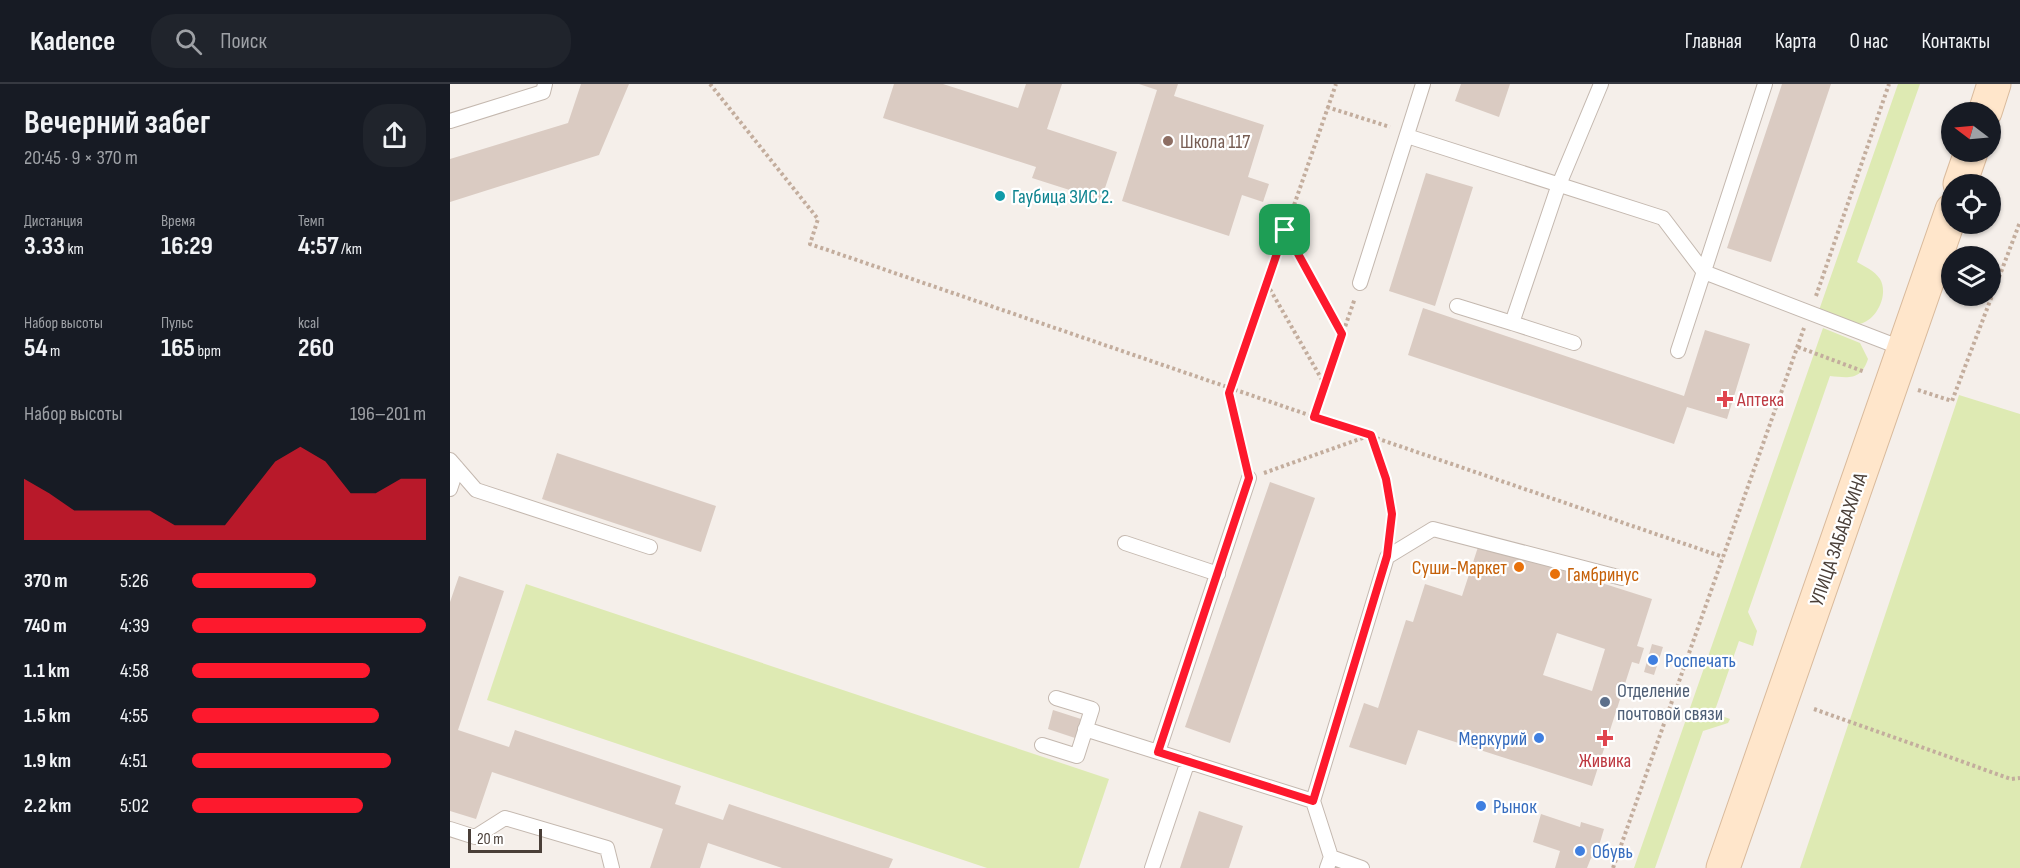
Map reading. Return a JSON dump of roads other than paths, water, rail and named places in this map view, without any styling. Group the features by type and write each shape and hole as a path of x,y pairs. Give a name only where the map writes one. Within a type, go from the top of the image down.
{"street":[{"path":"1988,102 1994,84"},
{"name":"УЛИЦА ЗАБАБАХИНА","path":"1723,868 1944,234"}],"lane":[{"path":"450,121 543,92 545,84"},
{"path":"1360,284 1424,84"},
{"path":"1512,323 1558,187 1600,84"},
{"path":"1678,351 1765,84"},
{"path":"1408,134 1558,187 1663,218 1704,272 1809,315 1904,350"},
{"path":"1457,306 1574,343"},
{"path":"450,489 453,464"},
{"path":"453,464 476,490 650,547"},
{"path":"1158,752 1249,478"},
{"path":"1362,868 1329,862 1313,801 1387,556 1433,529 1622,578"},
{"path":"1125,543 1218,573"},
{"path":"1042,745 1077,756 1092,709 1056,698"},
{"path":"1085,729 1313,801"},
{"path":"1152,868 1188,761"},
{"path":"450,829 475,837 505,818 607,848 612,868"}],"place":[{"name":"Школа 117","path":"1168,141"},
{"name":"Гаубица ЗИС 2.","path":"1000,196"},
{"name":"Аптека","path":"1725,399"},
{"name":"Суши-Маркет","path":"1519,567"},
{"name":"Гамбринус","path":"1555,574"},
{"name":"Роспечать","path":"1653,660"},
{"name":"Отделение почтовой связи","path":"1605,702"},
{"name":"Меркурий","path":"1539,738"},
{"name":"Живика","path":"1605,738"},
{"name":"Рынок","path":"1481,806"},
{"name":"Обувь","path":"1580,851"}]}
